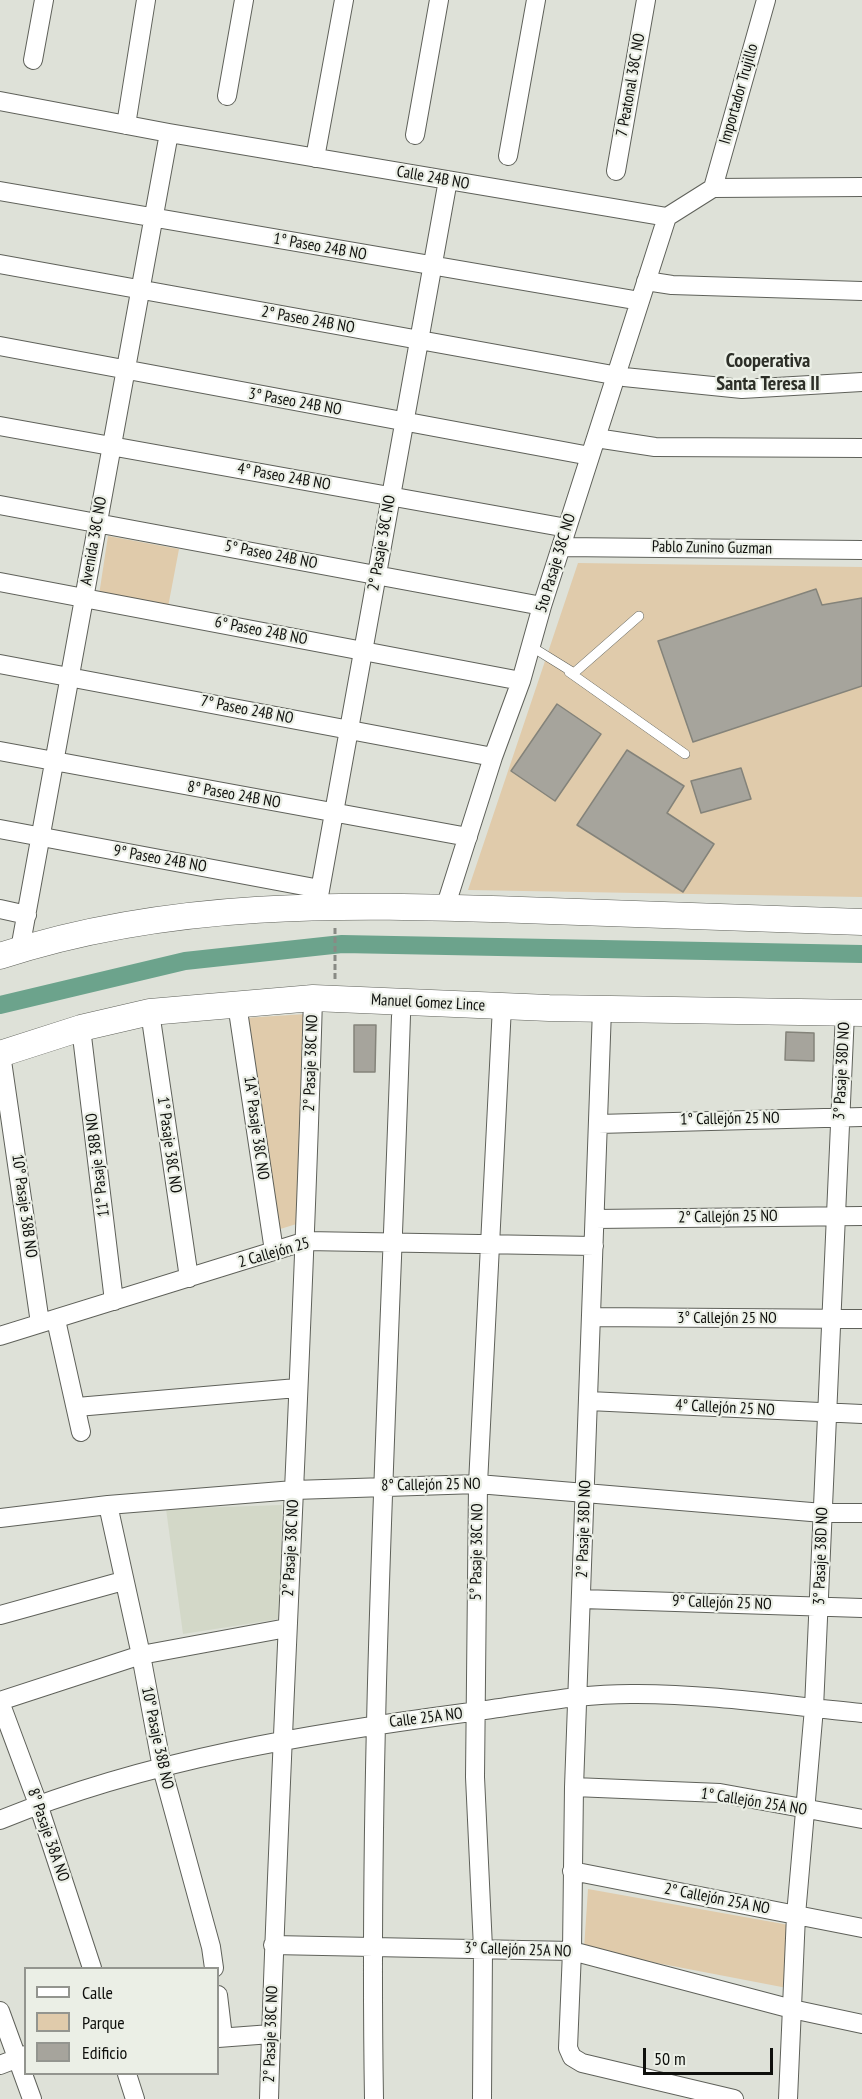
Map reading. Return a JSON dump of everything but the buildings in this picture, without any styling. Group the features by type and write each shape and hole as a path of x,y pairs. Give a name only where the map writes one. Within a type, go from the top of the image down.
{"main road":[{"path":"10,952 133,922 318,898 361,905 862,922"},
{"name":"Manuel Gomez Lince","path":"1,1054 81,1028 150,1012 313,998 602,1009 853,1013"}],"street":[{"path":"33,60 44,0"},
{"path":"126,125 146,0"},
{"path":"227,96 244,0"},
{"path":"315,158 344,0"},
{"path":"415,135 439,0"},
{"path":"508,156 536,0"},
{"name":"7 Peatonal 38C NO","path":"616,171 646,0"},
{"name":"Importador Trujillo","path":"713,188 766,0"},
{"name":"Calle 24B NO","path":"0,101 169,133 667,217"},
{"name":"Avenida 38C NO","path":"10,952 27,915 169,133"},
{"name":"2° Pasaje 38C NO","path":"318,898 448,180"},
{"path":"667,217 713,188 862,187"},
{"name":"1° Paseo 24B NO","path":"0,191 640,301"},
{"name":"5to Pasaje 38C NO","path":"445,908 493,757 532,647 542,606 667,217"},
{"name":"2° Paseo 24B NO","path":"0,264 616,375 742,388 862,382"},
{"path":"646,281 672,285 862,291"},
{"name":"3° Paseo 24B NO","path":"0,346 590,456"},
{"name":"4° Paseo 24B NO","path":"0,426 567,528"},
{"path":"596,438 655,447 862,448"},
{"name":"5° Paseo 24B NO","path":"0,505 542,606"},
{"name":"Pablo Zunino Guzman","path":"561,547 862,550"},
{"name":"6° Paseo 24B NO","path":"0,582 521,681"},
{"name":"7° Paseo 24B NO","path":"0,664 493,757"},
{"name":"8° Paseo 24B NO","path":"0,751 468,837"},
{"name":"9° Paseo 24B NO","path":"0,829 318,898"},
{"path":"0,909 27,915"},
{"name":"2° Pasaje 38C NO","path":"269,2099 286,1628 306,1241 313,998"},
{"name":"1A° Pasaje 38C NO","path":"237,1004 274,1251"},
{"name":"5° Pasaje 38C NO","path":"482,2099 483,1948 475,1777 478,1484 502,1006"},
{"name":"2° Pasaje 38D NO","path":"602,1009 574,1787 568,2048 572,2057 582,2063 734,2099"},
{"name":"1° Pasaje 38C NO","path":"150,1012 189,1278"},
{"name":"3° Pasaje 38D NO","path":"788,2099 796,1915 814,1708 840,1116 853,1013"},
{"path":"374,2099 371,1947 374,1725 401,1016"},
{"name":"11° Pasaje 38B NO","path":"81,1028 114,1301"},
{"name":"10° Pasaje 38B NO","path":"1,1054 48,1321 77,1407 81,1432"},
{"name":"1° Callejón 25 NO","path":"598,1124 862,1117"},
{"name":"2° Callejón 25 NO","path":"595,1218 862,1216"},
{"name":"2 Callejón 25","path":"0,1336 306,1241 594,1246"},
{"name":"3° Callejón 25 NO","path":"592,1317 862,1319"},
{"path":"77,1407 297,1388"},
{"name":"4° Callejón 25 NO","path":"589,1401 862,1414"},
{"name":"8° Callejón 25 NO","path":"0,1518 108,1505 294,1490 383,1485 478,1484 823,1513 862,1514"},
{"name":"10° Pasaje 38B NO","path":"108,1505 141,1655 162,1768 211,1947 214,1967"},
{"path":"0,1615 123,1581"},
{"name":"9° Callejón 25 NO","path":"582,1599 862,1608"},
{"path":"0,1702 141,1655 286,1628"},
{"name":"Calle 25A NO","path":"0,1820 38,1804 162,1768 283,1741 374,1725 579,1695 638,1694 862,1713"},
{"name":"8° Pasaje 38A NO","path":"0,1702 38,1804 92,1967"},
{"name":"1° Callejón 25A NO","path":"574,1787 720,1793 805,1811 862,1819"},
{"name":"2° Callejón 25A NO","path":"572,1871 862,1928"},
{"name":"3° Callejón 25A NO","path":"273,1945 572,1951 792,2009 862,2024"},
{"path":"0,2012 14,2060 32,2099"},
{"path":"219,2016 220,2038 271,2034"},
{"path":"127,2075 135,2099"}],"lane":[{"path":"569,672 582,668 639,616"},
{"path":"532,647 685,754"}],"path":[{"path":"335,926 335,980"}],"shaded area":[{"path":"282,1505 279,1619 183,1634 166,1509"}],"green space":[{"path":"108,536 179,549 168,607 99,595"},
{"path":"578,563 862,567 862,897 468,890"},
{"path":"306,1014 303,1222 277,1230 245,1018"},
{"path":"588,1889 789,1925 787,1988 584,1949"}],"waterway":[{"path":"0,1005 185,961 342,944 862,954"}],"district":[{"name":"Cooperativa Santa Teresa II","path":"768,372"}]}
